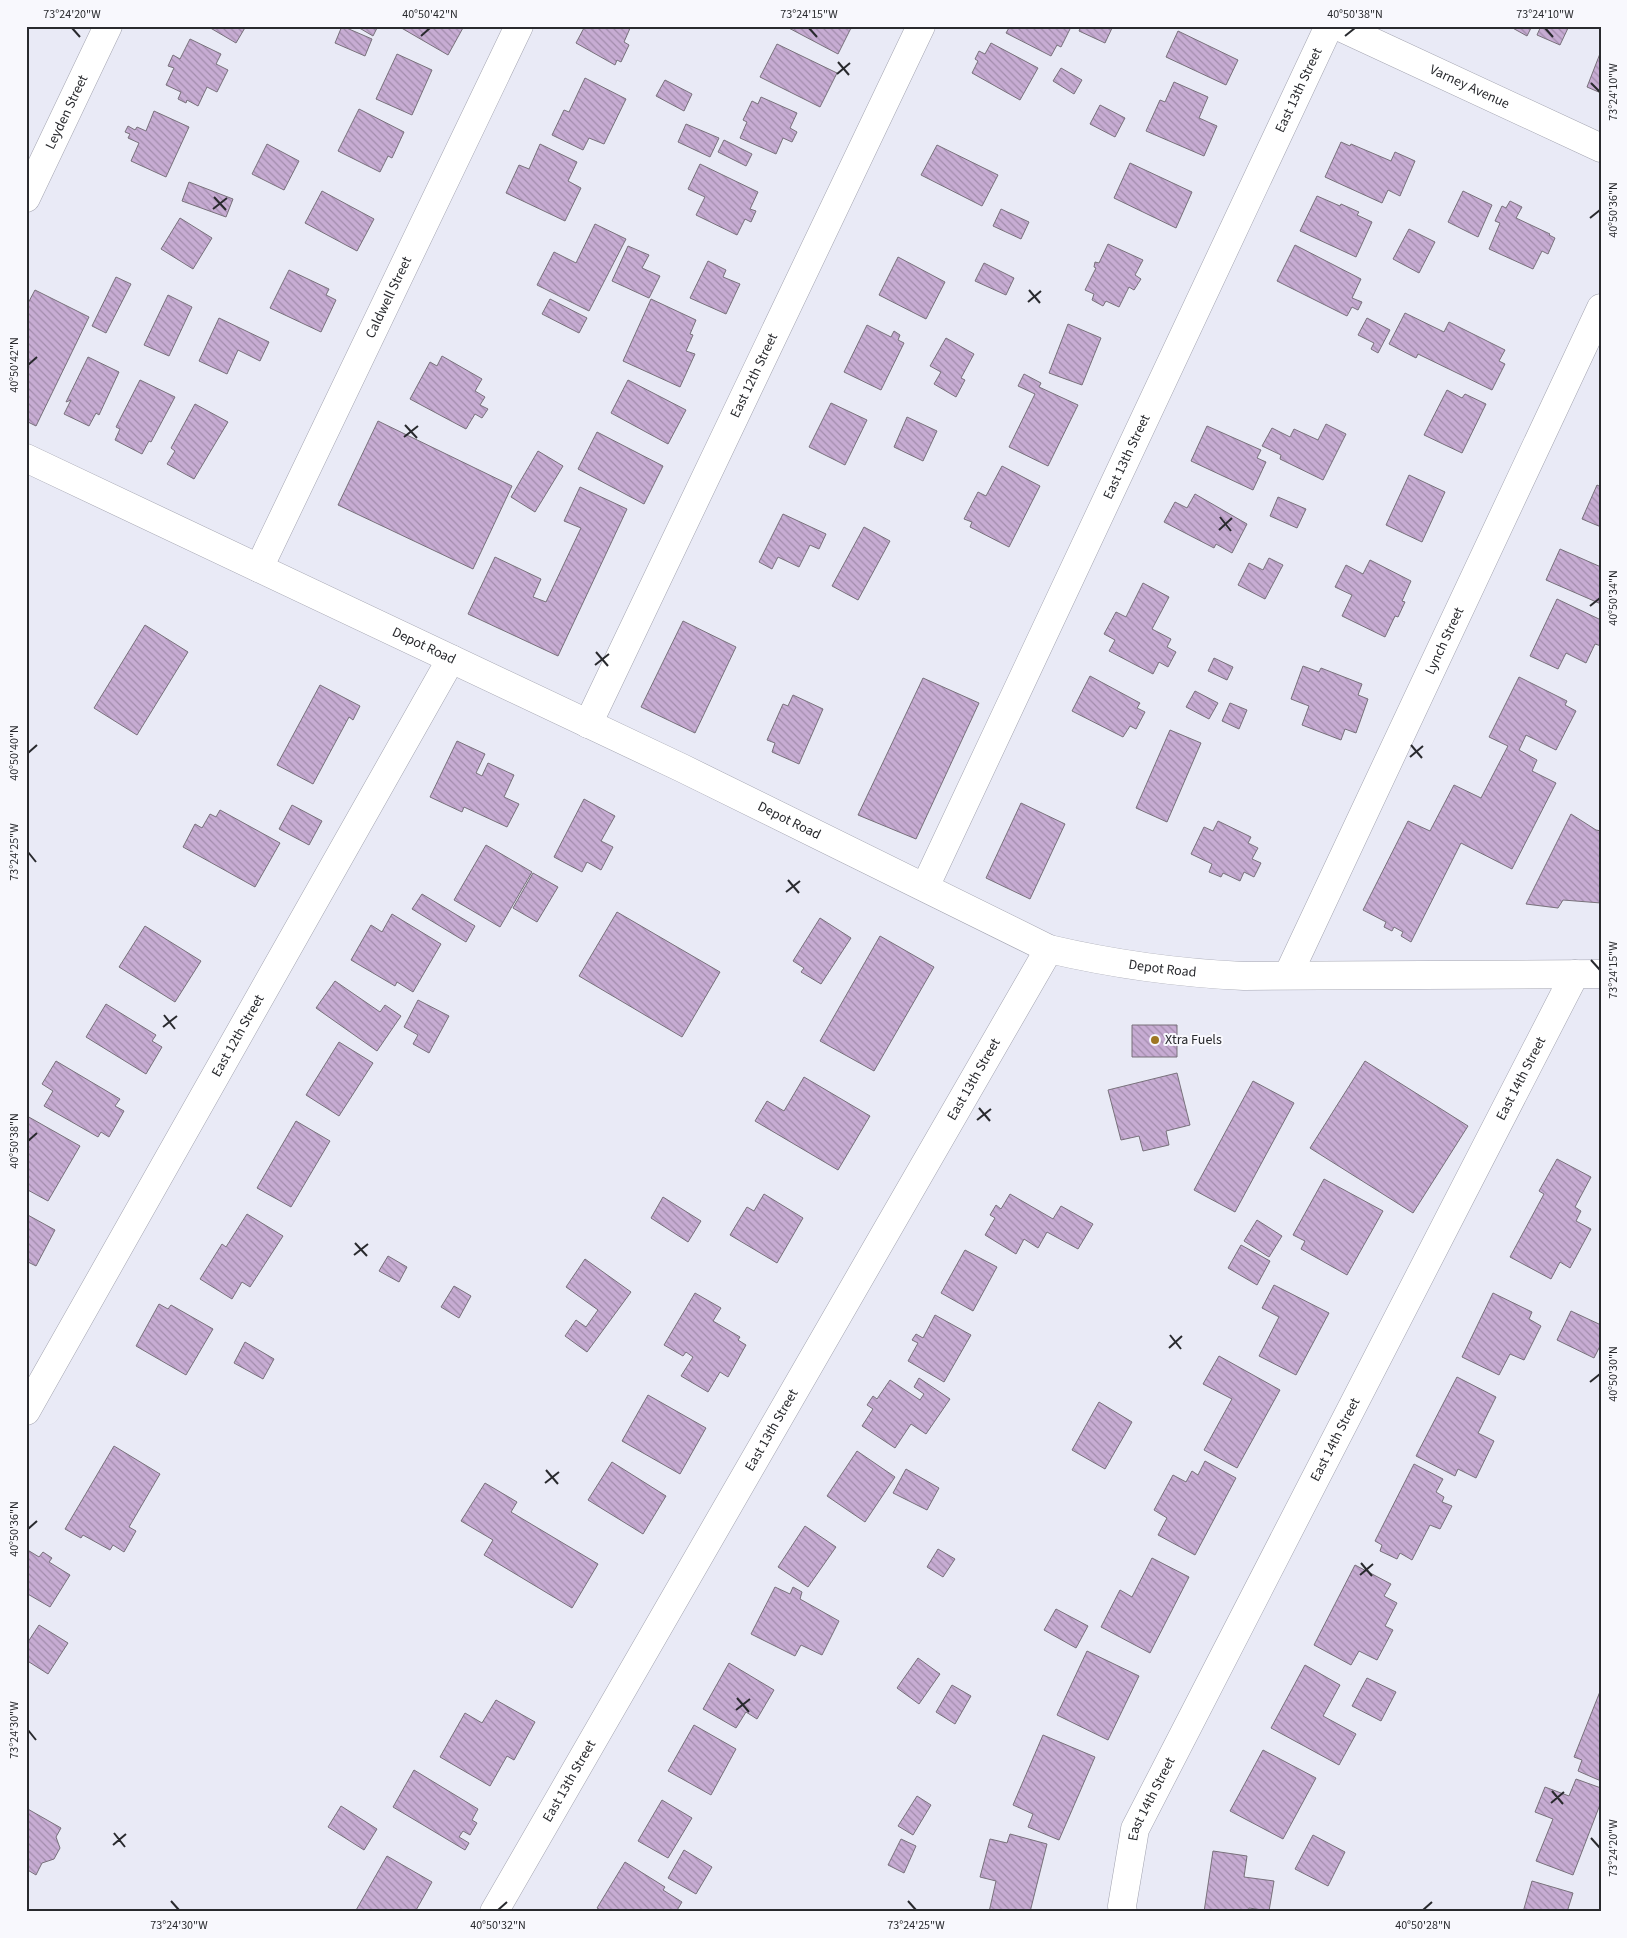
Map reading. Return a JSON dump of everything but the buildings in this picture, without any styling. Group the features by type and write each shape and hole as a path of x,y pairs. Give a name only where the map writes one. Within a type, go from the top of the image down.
{"street":[{"name":"Leyden Street","path":"26,198 108,26"},
{"name":"Caldwell Street","path":"259,568 520,26"},
{"name":"East 12th Street","path":"588,724 922,26"},
{"name":"East 13th Street","path":"925,887 1329,26"},
{"name":"Varney Avenue","path":"1338,26 1601,148"},
{"name":"Lynch Street","path":"1288,975 1601,308"},
{"name":"Depot Road","path":"26,458 682,768 1049,949 1093,959 1192,974 1588,974"},
{"name":"East 12th Street","path":"26,1411 451,659"},
{"name":"East 13th Street","path":"494,1912 1049,949"},
{"name":"East 14th Street","path":"1123,1912 1122,1906 1135,1829 1588,974"}],"place":[{"name":"Xtra Fuels","path":"1155,1040"}]}
